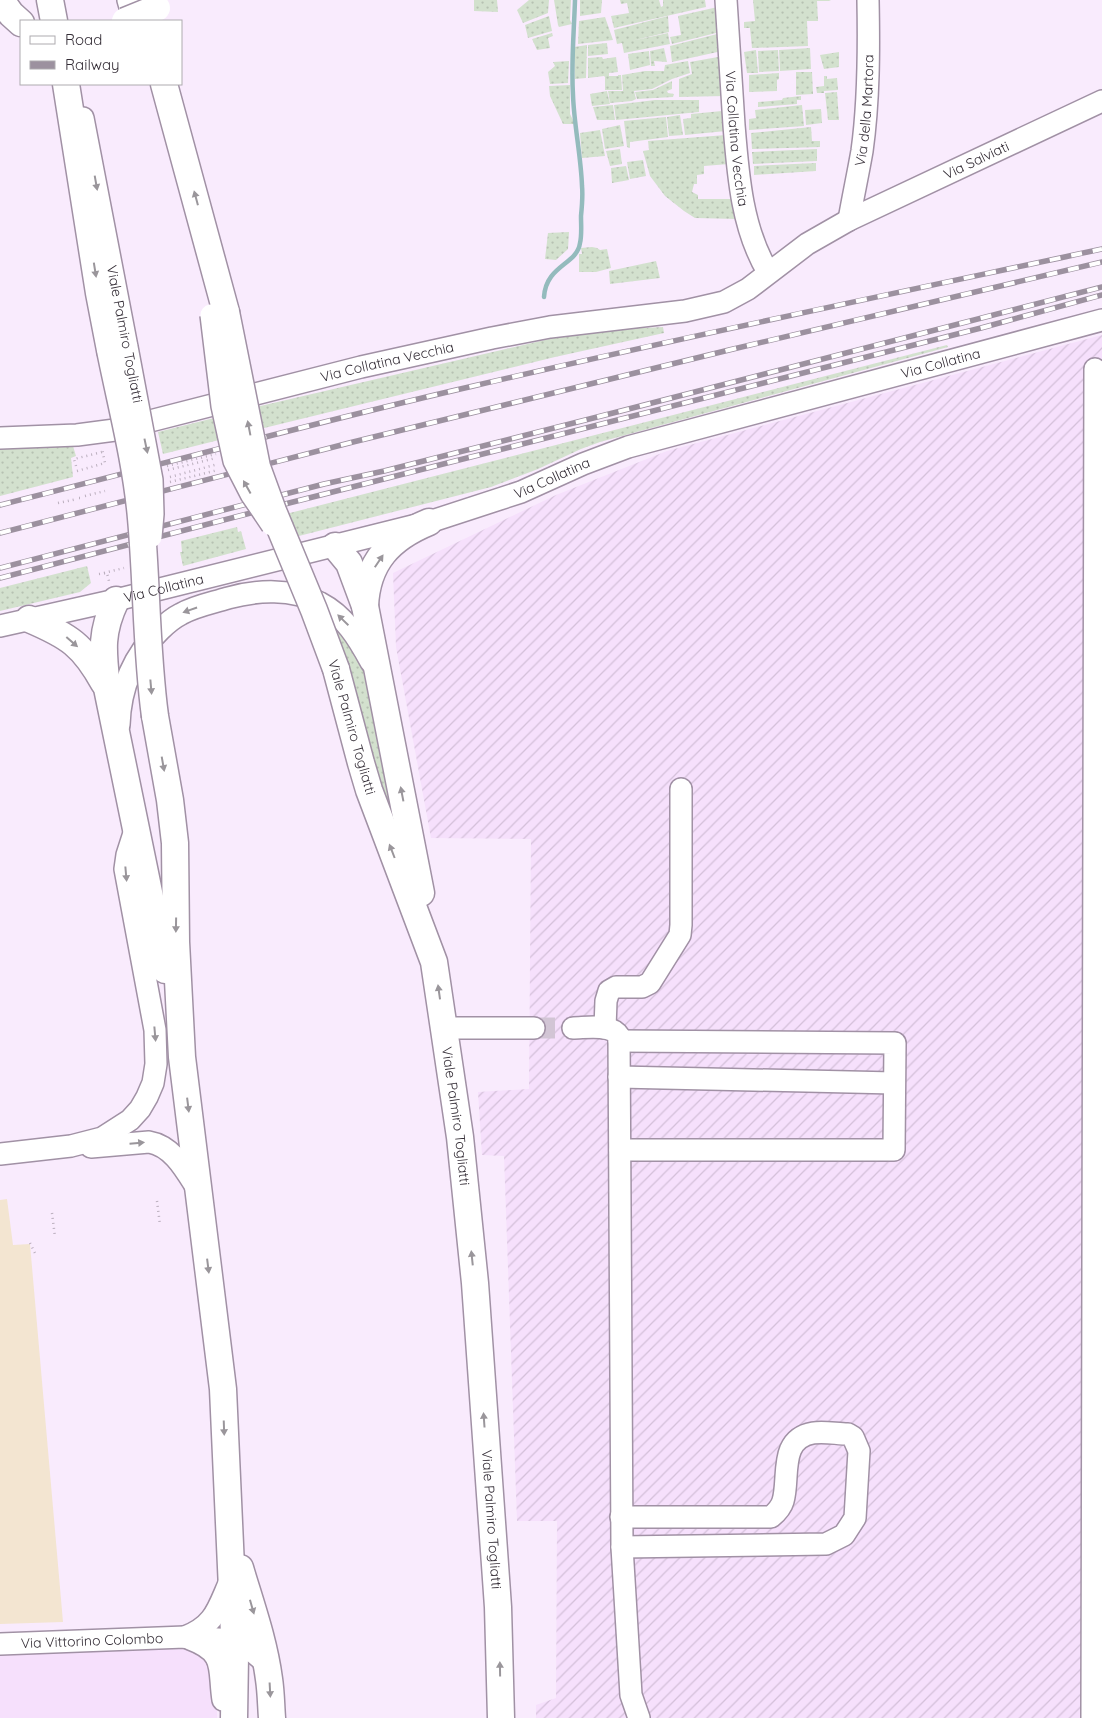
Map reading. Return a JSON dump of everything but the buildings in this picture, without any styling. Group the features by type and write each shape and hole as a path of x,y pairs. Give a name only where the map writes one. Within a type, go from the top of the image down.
{"main road":[{"path":"1,0 11,14 20,22"},
{"path":"50,0 54,20"},
{"path":"127,20 152,7"},
{"name":"Viale Palmiro Togliatti","path":"66,85 98,293 118,348 141,517 148,651 155,716 170,800 175,843 176,942 182,1057 223,1389 234,1640 234,1718"},
{"name":"Viale Palmiro Togliatti","path":"164,85 203,225 218,314 264,488 336,669 360,763 369,790 434,962 460,1137 474,1283 498,1607 501,1718"},
{"path":"365,606 368,584 373,571 383,555 404,534 429,522"},
{"path":"335,546 349,564 365,606 434,962"},
{"path":"113,593 104,634 103,652 107,688 182,1057"},
{"path":"29,619 58,631 73,642 91,662 107,688"},
{"name":"Viale Palmiro Togliatti","path":"228,1527 261,1639 269,1679 271,1718"}],"street":[{"path":"60,0 65,20"},
{"path":"128,0 134,20"},
{"name":"Via Collatina Vecchia","path":"726,0 740,184 747,222 758,256 768,272"},
{"name":"Via della Martora","path":"849,220 862,150 866,112 868,0"},
{"name":"Viale Palmiro Togliatti","path":"77,85 118,348"},
{"name":"Viale Palmiro Togliatti","path":"152,85 170,139 189,172"},
{"name":"Via Salviati","path":"849,220 1102,101"},
{"name":"Via Collatina Vecchia","path":"0,438 76,435 115,430 344,371 492,338 550,327 702,308 736,296 748,289 806,244 849,220"},
{"name":"Via Collatina","path":"0,626 113,593 335,546 429,522 521,492 583,464 628,447 1102,320"},
{"path":"1092,1718 1095,369"},
{"path":"120,751 119,724 122,697 128,676 137,656 148,642 176,616 217,601 260,592 290,594 315,600 332,610 352,628 379,676"},
{"path":"639,1718 631,1695 621,1517 619,1077 606,1001 609,991 616,988 642,987 650,983 680,935 681,789"},
{"path":"0,1154 71,1146 102,1138 130,1120 145,1101 153,1083 156,1045 151,1006 125,873 127,855 136,827"},
{"path":"444,1028 534,1028"},
{"path":"573,1028 612,1034 895,1044 894,1150 620,1150"},
{"path":"619,1077 894,1083"},
{"path":"71,1146 88,1147 155,1143 162,1146 173,1156 198,1190"},
{"path":"621,1517 771,1516 779,1510 783,1500 788,1456 792,1447 799,1439 813,1433 848,1434 853,1436 859,1451 855,1518 844,1535 831,1543 622,1547"},
{"name":"Via Vittorino Colombo","path":"185,1638 201,1630 211,1621 231,1579"},
{"name":"Via Vittorino Colombo","path":"185,1638 205,1646 218,1660 222,1673 223,1696 228,1718"},
{"name":"Via Vittorino Colombo","path":"0,1644 185,1638 234,1640"},
{"path":"234,1640 247,1647 266,1663"}],"path":[{"path":"76,466 74,459 102,452"},
{"path":"170,477 220,464 219,454 165,467 168,482 223,469"},
{"path":"167,472 217,458"},
{"path":"77,470 105,463"},
{"path":"85,496 105,491"},
{"path":"58,503 79,498"},
{"path":"100,574 106,573 113,593"},
{"path":"157,1201 160,1225"},
{"path":"52,1214 55,1236"},
{"path":"30,1243 36,1255"}],"shaded area":[{"path":"1102,335 1102,1718 536,1718 536,1705 556,1698 557,1521 517,1521 504,1156 482,1155 478,1092 529,1089 531,839 431,838 396,647 393,573 556,495 667,451"},
{"path":"7,1199 13,1245 30,1244 63,1622 0,1624 0,1200"},
{"path":"176,1646 200,1651 217,1672 217,1718 0,1718 0,1652"}],"green space":[{"path":"474,0 497,0 498,12 474,11"},
{"path":"529,0 549,0 548,13 523,23 517,10"},
{"path":"554,0 571,0 570,20 572,24 559,27"},
{"path":"580,0 602,0 601,13 580,16"},
{"path":"620,0 659,0 661,7 663,6 663,0 705,0 706,7 614,28 611,16 629,13 627,3 621,4"},
{"path":"753,0 831,0 817,1 818,21 807,21 808,46 752,48 750,28 744,28 744,22 755,21"},
{"path":"722,6 724,31 672,44 670,37 681,35 678,16"},
{"path":"549,16 552,31 528,38 525,25"},
{"path":"668,16 669,32 631,41 668,33 670,44 624,53 622,43 617,44 614,30"},
{"path":"605,17 613,40 578,44 579,21"},
{"path":"552,33 553,36 548,38 550,48 537,50 532,39"},
{"path":"721,33 722,51 672,62 670,46"},
{"path":"607,43 608,54 588,56 588,45"},
{"path":"587,45 586,78 575,79 574,47"},
{"path":"664,48 667,62 654,61 655,66 651,66 650,51"},
{"path":"810,48 811,69 780,71 779,50"},
{"path":"756,50 758,73 747,73 744,52"},
{"path":"778,50 779,71 759,72 758,51"},
{"path":"649,51 650,65 630,70 628,54"},
{"path":"839,52 839,67 824,69 820,55"},
{"path":"602,57 603,59 616,57 618,72 609,73 609,76 621,75 622,90 605,90 604,76 588,78 588,58"},
{"path":"718,57 719,61 723,62 724,96 679,97 679,79 692,74 690,62"},
{"path":"569,61 568,83 550,84 548,72 555,66 553,62"},
{"path":"688,61 690,73 652,89 634,91 636,99 632,101 610,103 608,91 623,91 622,75 645,71 664,71 665,65"},
{"path":"796,72 812,72 813,94 796,95"},
{"path":"779,73 777,91 749,92 749,75"},
{"path":"824,76 827,76 827,79 837,78 838,90 817,93 816,87 824,86"},
{"path":"672,81 672,89 667,91 674,94 673,97 637,99 635,92 653,90"},
{"path":"570,85 570,114 575,124 563,124 550,96 549,86"},
{"path":"607,91 610,104 592,106 590,94"},
{"path":"837,92 839,120 828,120 825,93"},
{"path":"801,96 801,100 797,100 797,104 758,107 758,102"},
{"path":"655,100 699,100 699,112 616,120 614,105"},
{"path":"613,105 615,120 597,120 593,107"},
{"path":"802,105 804,126 749,130 749,119 756,118 755,110"},
{"path":"821,109 822,123 806,125 805,110"},
{"path":"722,111 726,131 685,135 683,119 691,118 691,114"},
{"path":"680,115 683,135 669,136 667,117"},
{"path":"666,117 668,137 630,142 630,148 627,147 624,121"},
{"path":"620,125 624,146 605,149 602,129"},
{"path":"811,127 812,141 820,141 820,147 752,149 751,133"},
{"path":"600,130 605,156 582,158 580,133"},
{"path":"726,135 729,164 704,166 704,174 697,175 697,184 694,184 692,192 698,195 698,199 734,199 737,219 695,218 665,196 650,176 643,151 649,150 648,141"},
{"path":"620,149 622,164 610,166 606,151"},
{"path":"817,149 817,161 753,164 752,152"},
{"path":"643,160 646,176 630,179 627,162"},
{"path":"816,163 816,171 754,175 754,166"},
{"path":"626,166 629,180 612,183 611,168"},
{"path":"569,232 568,249 556,260 545,259 548,233"},
{"path":"592,247 600,250 607,249 611,268 596,272 579,272 581,248"},
{"path":"656,261 660,278 610,284 609,271"},
{"path":"636,325 644,328 663,327 664,333 555,357 260,429 256,407 588,330"},
{"path":"947,345 948,347 600,442 491,487 295,537 286,514"},
{"path":"214,418 219,440 163,454 158,432"},
{"path":"73,446 76,456 71,458 73,477 0,496 0,448"},
{"path":"237,527 238,532 241,531 246,549 183,566 180,552 182,552 181,541"},
{"path":"87,566 91,583 80,592 0,611 0,588"},
{"path":"326,612 366,669 404,851 376,786"}],"waterway":[{"path":"544,297 550,278 578,250 581,237 582,190 572,83 575,0"}],"tunnel":[{"path":"534,1028 573,1028"}],"railway":[{"path":"0,505 469,387 1102,249"},
{"path":"0,533 353,442 729,350 1102,262"},
{"path":"0,568 1102,287"},
{"path":"0,578 981,328 1102,295"}]}
